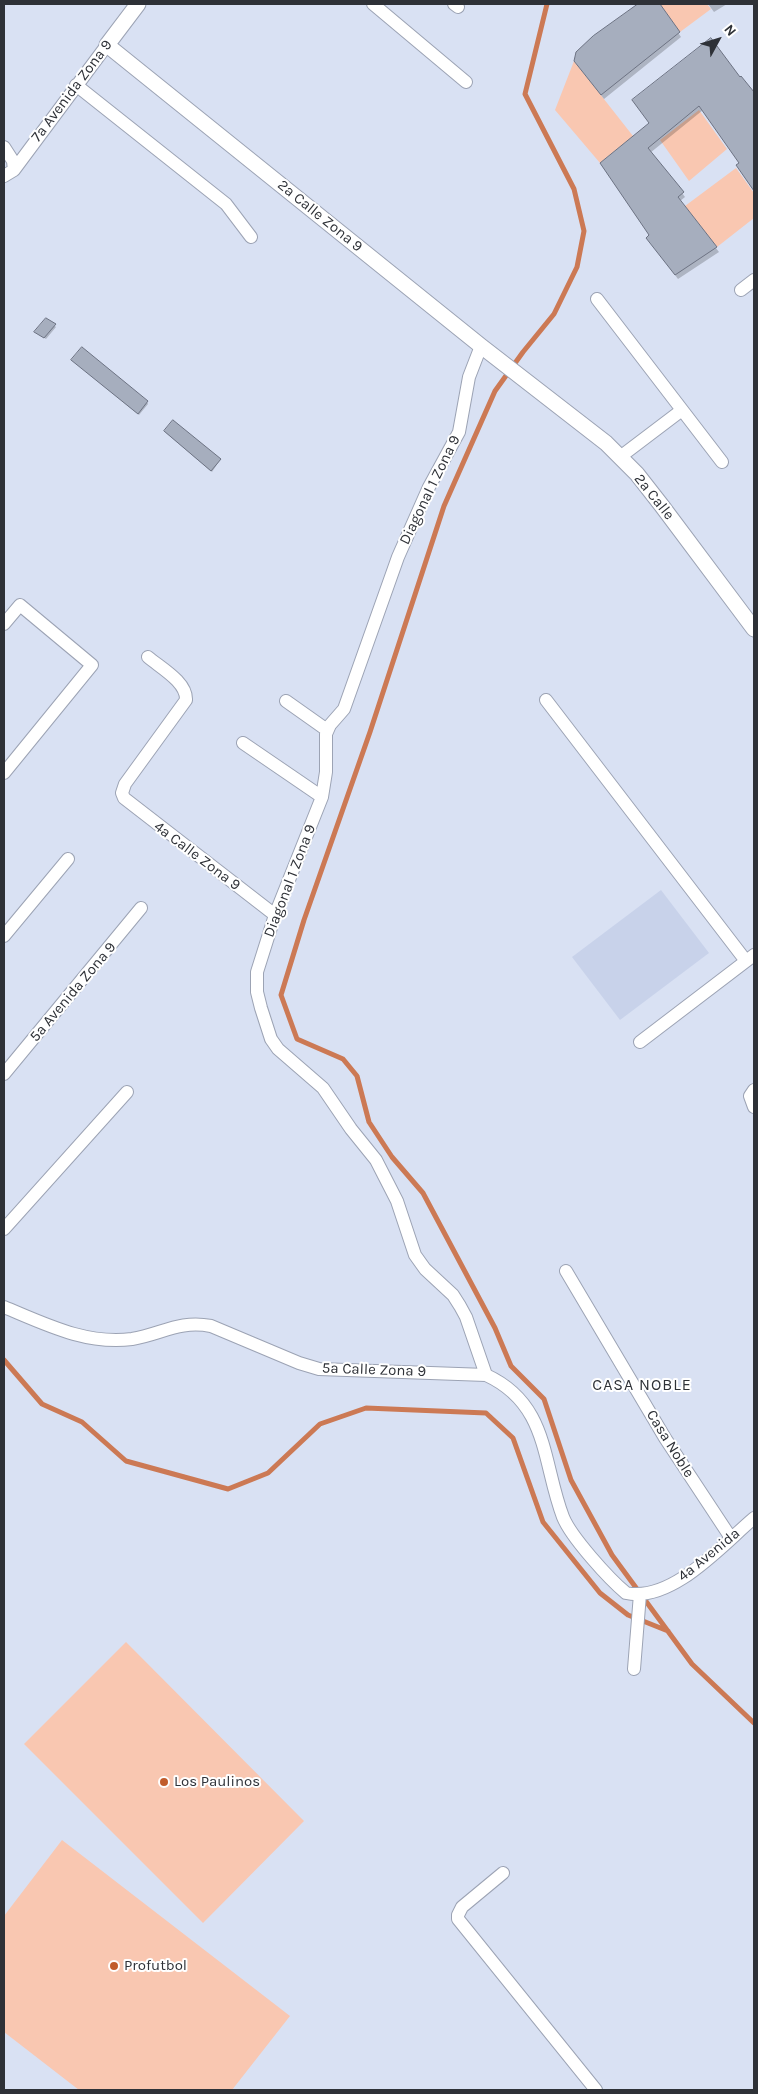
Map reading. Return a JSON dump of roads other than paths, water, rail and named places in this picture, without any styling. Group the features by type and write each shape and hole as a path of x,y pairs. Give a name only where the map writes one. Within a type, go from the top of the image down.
{"street":[{"name":"7a Avenida Zona 9","path":"9,173 138,4"},
{"path":"372,4 466,82"},
{"name":"2a Calle Zona 9","path":"107,45 533,385"},
{"path":"76,85 226,204 251,237"},
{"path":"4,147 13,161 9,173"},
{"path":"741,290 754,280"},
{"path":"597,299 722,462"},
{"name":"Diagonal 1 Zona 9","path":"485,348 469,377 459,432 429,487 402,549 344,709 327,730 325,781 322,797 275,915 256,981 271,1039 285,1057 323,1088 351,1129 376,1160 396,1201 414,1255 425,1269 453,1295 460,1306 466,1317 486,1375"},
{"name":"2a Calle","path":"533,385 620,457 662,506 754,628"},
{"path":"620,457 682,410"},
{"path":"4,624 20,605 92,665 4,773"},
{"name":"4a Calle Zona 9","path":"148,657 182,686 186,693 186,700 125,784 122,794 127,802 275,915"},
{"path":"546,700 750,958 640,1042"},
{"path":"286,701 327,730"},
{"path":"243,743 322,797"},
{"path":"4,936 68,859"},
{"name":"5a Avenida Zona 9","path":"4,1074 141,908"},
{"path":"754,1090 750,1096 754,1107"},
{"path":"4,1229 127,1092"},
{"name":"Casa Noble","path":"566,1271 665,1438 731,1538"},
{"name":"5a Calle Zona 9","path":"4,1307 60,1330 100,1340 132,1339 172,1327 199,1324 211,1326 299,1364 319,1369 486,1375 508,1387 533,1418 544,1444 567,1526 621,1589 641,1594"},
{"name":"4a Avenida","path":"641,1594 679,1581 754,1518"},
{"path":"634,1669 641,1594"},
{"path":"503,1873 462,1907 458,1919 596,2090"}],"waterway":[{"path":"547,4 525,94 574,189 584,231 577,267 554,314 495,391 444,506 370,732 304,920 281,995 297,1039 343,1059 357,1076 369,1122 392,1157 423,1193 495,1328 511,1366 544,1399 571,1480 612,1555 692,1664 754,1723"},
{"path":"4,1360 42,1404 82,1422 126,1461 228,1489 268,1473 320,1424 366,1408 486,1413 513,1438 543,1522 600,1593 628,1615 668,1631"}],"place":[{"name":"Los Paulinos","path":"164,1782"},
{"name":"Profutbol","path":"114,1966"}],"district":[{"name":"CASA NOBLE","path":"642,1385"}]}
